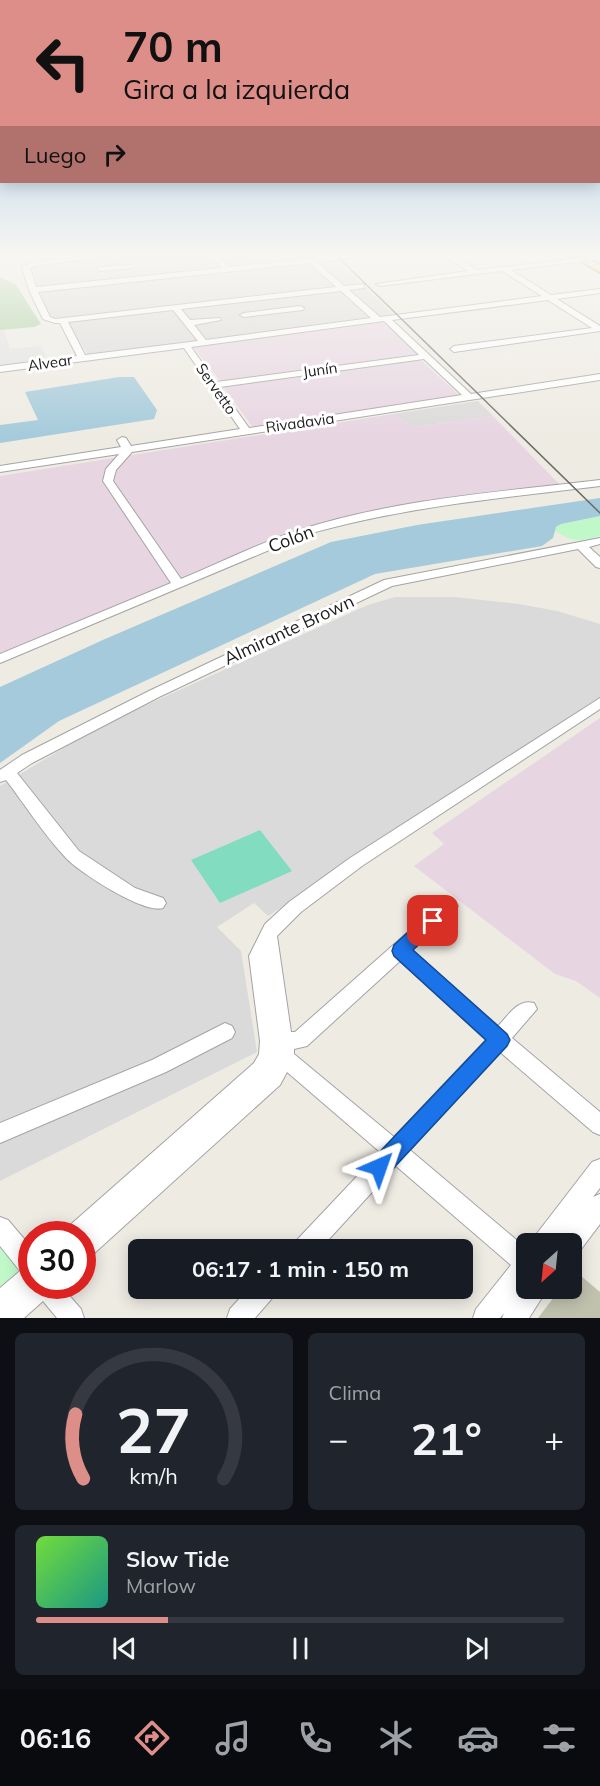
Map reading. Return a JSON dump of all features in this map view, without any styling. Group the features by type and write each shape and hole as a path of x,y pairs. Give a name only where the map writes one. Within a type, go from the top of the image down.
{"street":[{"path":"46,318 50,321 84,318"},
{"name":"Servetto","path":"184,318 204,343"},
{"path":"258,318 283,322 288,318"},
{"path":"379,318 427,356 470,398"},
{"name":"Alvear","path":"0,369 204,343 283,322 401,318"},
{"path":"581,318 600,329"},
{"path":"63,320 82,358"},
{"path":"188,323 216,320"},
{"path":"454,349 600,329"},
{"name":"Servetto","path":"186,345 246,431"},
{"name":"Junín","path":"212,385 427,356"},
{"name":"Rivadavia","path":"0,469 125,445 246,431 600,377"},
{"path":"125,445 111,469 108,481 178,585"},
{"name":"Colón","path":"0,659 301,533 358,517 400,509 600,483"},
{"path":"594,544 600,564"},
{"name":"Almirante Brown","path":"4,774 154,694 388,583 594,544"},
{"path":"96,1236 273,1078 277,1049 268,937 271,929 295,907 356,862 600,702"},
{"path":"4,774 73,855 129,893 157,903"},
{"path":"91,1221 261,1069 277,1049 300,1040 449,906"},
{"path":"401,951 500,1040 600,1125"},
{"path":"313,1239 527,1009"},
{"path":"0,1133 159,1066 225,1032"},
{"path":"277,1049 516,1255"},
{"path":"551,1233 600,1170"},
{"path":"579,1233 600,1205"},
{"path":"0,1228 18,1249"},
{"path":"485,1318 516,1277"},
{"path":"0,1304 18,1288"},
{"path":"6,1318 29,1299"},
{"path":"55,1299 72,1318"},
{"path":"239,1318 256,1299"},
{"path":"514,1318 528,1299"}],"shaded area":[{"path":"64,318 383,318 88,355"},
{"path":"384,322 418,354 221,382 193,347"},
{"path":"0,330 4,330 10,349 41,346 46,358 0,365"},
{"path":"415,360 422,361 459,395 257,427 252,426 223,387"},
{"path":"478,401 493,416 413,427 393,414"},
{"path":"393,414 413,427 493,416 561,486 363,512 327,521 283,535 0,654 0,476"},
{"path":"395,597 454,597 519,604 557,611 600,624 600,699 268,916 254,903 217,927 241,951 257,1052 0,1181 0,786 104,724 368,605"},
{"path":"600,718 600,998 576,981 555,974 414,866 444,844 432,833"},
{"path":"582,1277 600,1292 600,1318 538,1318 552,1299 582,1299"}],"green space":[{"path":"0,318 37,318 41,324 34,327 0,330"},
{"path":"600,516 600,536 576,540 554,530 561,524"},
{"path":"260,830 292,871 220,903 191,860"},
{"path":"0,1244 18,1270 18,1275 0,1290"}],"water":[{"path":"119,377 134,377 157,410 154,419 0,443 0,425 38,420 25,392"},
{"path":"600,498 600,516 561,524 556,527 553,538 542,546 375,574 59,721 0,763 0,687 105,639 331,542 417,525"}],"tram line":[{"path":"400,318 600,513"}],"route":[{"path":"379,1167 500,1040 401,951 433,921"}]}
